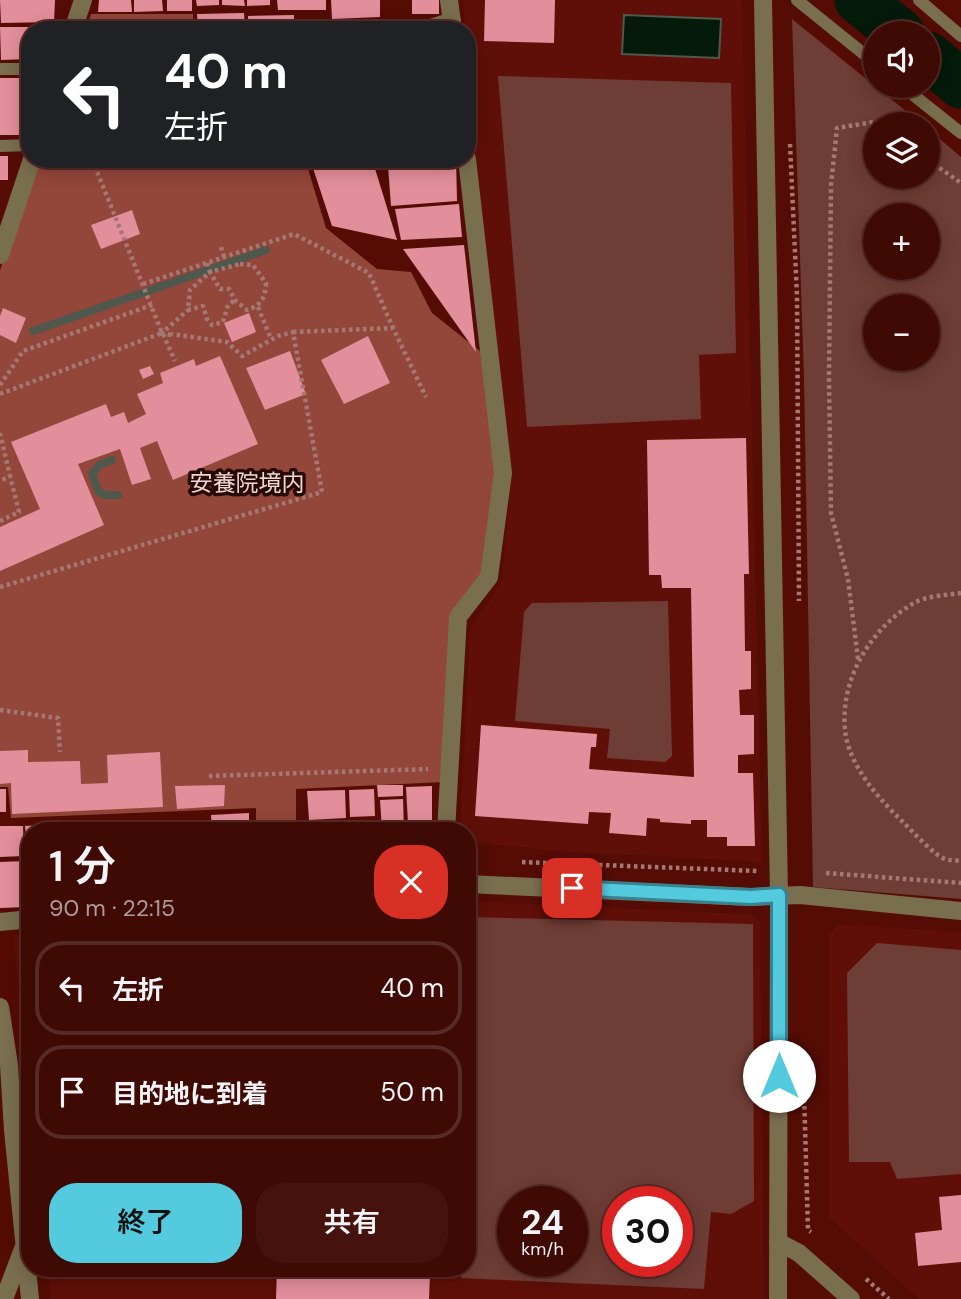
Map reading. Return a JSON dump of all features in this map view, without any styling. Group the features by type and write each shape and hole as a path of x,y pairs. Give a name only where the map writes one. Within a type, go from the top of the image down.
{"street":[{"path":"76,21 83,0"},
{"path":"449,0 452,21"},
{"path":"763,0 779,895 778,1299"},
{"path":"0,255 29,168"},
{"path":"447,822 458,617 489,577 503,474 468,168"},
{"path":"476,884 751,897 830,897 961,911"},
{"path":"0,922 21,920"},
{"path":"0,1007 9,1065 6,1131 21,1227"},
{"path":"778,1242 799,1253 851,1299"},
{"path":"4,1299 21,1254"},
{"path":"28,1277 30,1299"}],"lane":[{"path":"797,0 863,54"},
{"path":"919,0 961,36"},
{"path":"0,69 21,69"},
{"path":"917,98 961,133"},
{"path":"0,146 21,145"}],"path":[{"path":"858,659 848,579 831,513 829,377 831,185 837,128 863,124"},
{"path":"790,132 797,296 799,610"},
{"path":"96,168 175,361"},
{"path":"940,168 961,183"},
{"path":"143,284 294,234 369,272 426,397"},
{"path":"221,247 224,257"},
{"path":"188,310 190,290 210,272 240,264 253,265 266,283 265,297 258,307 247,310 235,300 229,289 220,289 210,272 207,263"},
{"path":"0,394 163,334 188,310 203,306 212,325 223,322 228,305 235,300"},
{"path":"0,386 23,351 152,305"},
{"path":"258,307 271,339"},
{"path":"163,334 227,342 242,356 271,339 293,332 393,328"},
{"path":"0,587 322,492 293,332"},
{"path":"0,433 19,512 0,521"},
{"path":"0,481 10,476"},
{"path":"961,593 916,601 883,627 858,659 846,700 846,738 861,774 918,837 944,859 961,861"},
{"path":"0,710 58,718 60,752"},
{"path":"209,776 450,768"},
{"path":"515,861 801,871 961,883"},
{"path":"803,1048 808,1230 818,1238"},
{"path":"859,1273 889,1299"}],"shaded area":[{"path":"463,0 742,0 762,862 571,852 476,843 476,822 460,822 470,630 502,581 511,479 475,174 476,21 464,21"},
{"path":"624,15 721,19 719,58 622,54"},
{"path":"792,19 863,76 863,98 890,98 907,112 863,112 863,189 940,189 940,139 961,157 961,899 813,887 804,377"},
{"path":"498,76 731,83 736,353 699,355 701,419 527,427"},
{"path":"668,601 672,756 665,762 607,758 610,729 515,721 524,612 532,603"},
{"path":"476,901 751,914 760,921 764,1299 51,1299 49,1277 476,1277"},
{"path":"476,917 753,924 754,1201 731,1214 711,1212 704,1289 461,1278 476,1277"},
{"path":"839,924 961,932 961,1299 919,1299 829,1217 829,934"},
{"path":"21,934 21,1007 13,935"},
{"path":"877,943 961,950 961,1174 897,1179 890,1162 849,1162 847,973"}],"green space":[{"path":"91,14 193,14 193,21 89,21"},
{"name":"安養院境内","path":"37,168 308,168 326,228 377,269 411,272 432,313 485,355 497,474 485,571 456,613 444,782 296,789 296,822 256,822 256,808 11,818 8,787 0,787 0,270"}],"building":[{"path":"0,0 55,0 54,21 1,23"},
{"path":"99,0 131,0 132,12 98,12"},
{"path":"134,0 162,0 163,11 134,12"},
{"path":"167,0 192,0 192,11 167,11"},
{"path":"196,0 219,0 219,5 197,6"},
{"path":"222,0 244,0 245,6 222,5"},
{"path":"247,0 270,0 270,5 247,6"},
{"path":"277,0 326,0 326,10 278,10"},
{"path":"331,0 380,0 380,17 332,19"},
{"path":"412,0 439,0 439,14 412,14"},
{"path":"485,0 555,0 554,43 484,41"},
{"path":"244,13 244,21 197,21 197,14"},
{"path":"294,15 294,21 248,21 248,16"},
{"path":"0,27 21,27 21,59 1,60"},
{"path":"0,78 21,78 19,135 0,135"},
{"path":"0,156 8,156 8,180 0,180"},
{"path":"313,168 375,168 397,240 332,226"},
{"path":"388,168 456,168 457,201 391,206"},
{"path":"459,204 462,237 401,240 395,209"},
{"path":"132,210 140,234 101,249 91,225"},
{"path":"464,245 476,352 403,249"},
{"path":"3,308 26,318 16,343 0,335"},
{"path":"249,313 256,332 232,342 224,323"},
{"path":"368,336 390,383 344,404 321,360"},
{"path":"290,351 306,394 265,410 246,368"},
{"path":"220,356 258,444 173,480 157,441 140,448 151,479 132,485 120,449 78,464 104,525 0,571 0,527 40,509 11,442 106,404 111,417 124,412 128,423 146,414 137,394 163,383 160,373 194,359 196,366"},
{"path":"150,366 154,374 143,379 139,370"},
{"path":"746,438 749,574 744,574 745,651 751,651 751,689 739,690 740,715 754,715 754,754 738,755 738,773 753,773 755,846 727,846 727,837 707,837 707,820 691,820 691,824 660,822 660,819 647,818 646,836 609,833 611,813 589,812 588,824 475,816 481,725 597,734 596,747 591,747 589,769 694,777 691,588 662,588 661,575 649,575 647,440"},
{"path":"28,750 28,762 80,761 81,784 108,783 107,755 160,752 163,807 12,814 11,783 0,784 0,751"},
{"path":"225,785 224,806 177,809 175,786"},
{"path":"377,785 403,785 403,796 378,797"},
{"path":"432,786 432,821 408,822 406,787"},
{"path":"0,789 6,789 6,812 0,812"},
{"path":"374,789 375,816 350,817 349,790"},
{"path":"345,790 346,818 309,820 307,791"},
{"path":"403,799 404,822 381,822 380,800"},
{"path":"249,813 249,822 211,822 211,815"},
{"path":"376,820 376,822 333,822"},
{"path":"0,826 21,826 21,856 0,857"},
{"path":"21,861 21,907 0,908 0,862"},
{"path":"961,1195 961,1262 918,1266 915,1233 942,1230 939,1197"},
{"path":"277,1277 430,1277 429,1299 276,1299"}],"waterway":[{"path":"859,0 885,21"},
{"path":"940,66 961,84"},
{"path":"33,331 266,250"},
{"path":"112,460 99,465 92,474 98,491 105,495 118,495"}],"route":[{"path":"572,888 751,897 779,895 779,1076"}]}
